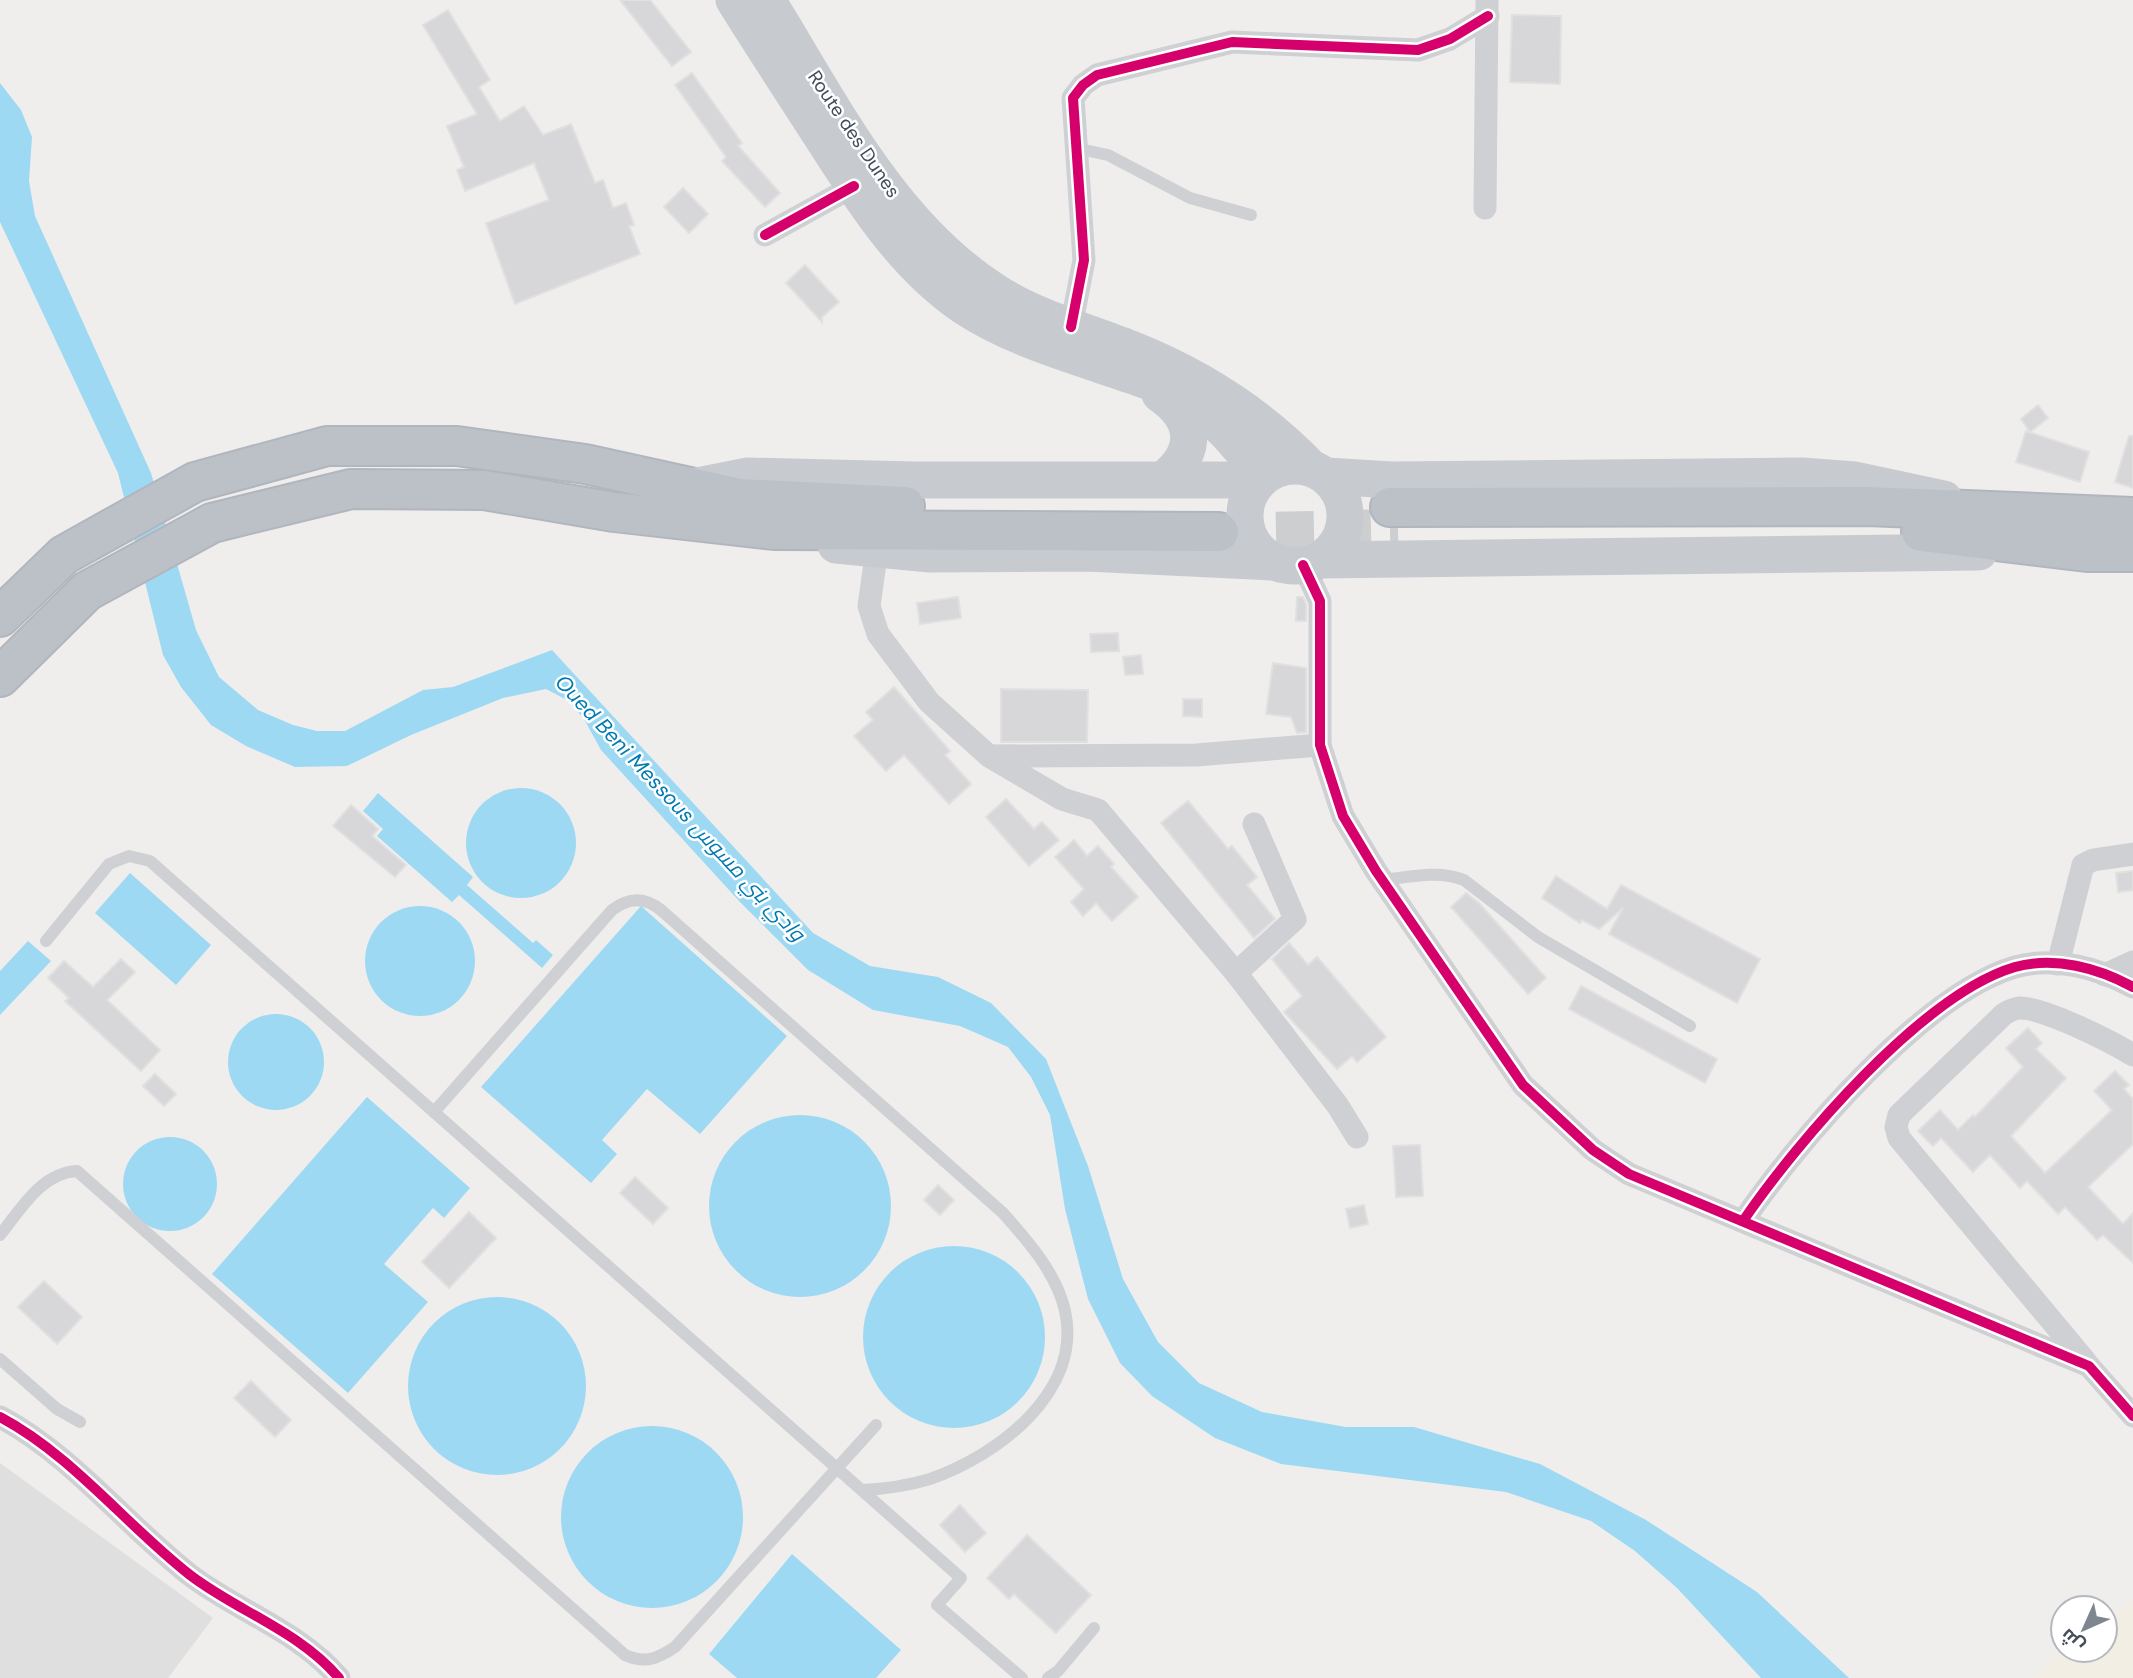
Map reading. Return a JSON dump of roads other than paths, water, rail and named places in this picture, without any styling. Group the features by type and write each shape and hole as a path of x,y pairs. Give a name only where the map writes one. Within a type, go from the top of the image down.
{"highway":[{"path":"0,617 64,555 195,482 327,446 457,446 584,464 740,498 1221,519 774,530 614,512 484,491 351,489 212,523 86,591 0,677"},
{"path":"2133,517 1868,506 1394,518 1866,526 2087,552 2133,552"}],"main road":[{"name":"Route des Dunes","path":"734,0 854,186 884,228 925,274 964,306 1038,343 1174,392 1203,411 1261,478"},
{"name":"Route des Dunes","path":"767,0 873,170 912,219 956,265 996,293 1192,376 1265,425 1319,472"},
{"path":"1143,379 1177,406 1189,430 1185,457 1164,479"},
{"path":"1319,472 1340,496 1345,520 1341,536 1332,550 1299,562 1256,547 1245,525 1249,493 1261,478 1278,468 1295,465 1319,472 1392,480 1802,476 1855,480 2006,513"},
{"path":"688,488 748,475 914,480 1261,478"},
{"path":"774,530 810,542 930,554 1087,553 1299,562 2087,552"}],"street":[{"path":"1071,327 1084,260 1073,98 1083,85 1097,75 1232,42 1418,50 1450,39 1487,8"},
{"path":"1485,208 1487,8"},
{"path":"765,235 854,186"},
{"path":"877,549 869,606 878,635 929,702 989,756 1062,799 1098,810 1236,973 1338,1106 1357,1136"},
{"path":"1299,562 1320,601 1320,745 1343,816 1382,880 1523,1085 1593,1150 1629,1174 2067,1350 2089,1366 2132,1414"},
{"path":"989,756 1196,755 1320,745"},
{"path":"1236,973 1295,919 1254,824"},
{"path":"2058,964 2083,865 2093,860 2133,854"},
{"path":"2105,975 2133,962"},
{"path":"1743,1221 1773,1178 1825,1116 1933,1015 1969,988 2015,968 2058,964 2076,965 2133,987"},
{"path":"2067,1350 1899,1139 1896,1127 1899,1115 2004,1014 2016,1007 2032,1009 2113,1043 2133,1055"},
{"path":"0,1417 54,1455 188,1573 302,1645 339,1678"}],"lane":[{"path":"1075,148 1108,155 1191,198 1251,215"},
{"path":"46,941 109,864 129,856 150,861 961,1578 937,1605 1022,1678"},
{"path":"1382,880 1430,875 1453,876 1464,880 1538,937 1690,1026"},
{"path":"434,1112 612,910 628,900 636,899 646,901 661,910 1003,1213 1040,1259 1060,1296 1067,1331 1062,1366 1046,1398 1032,1413 1001,1440 956,1468 908,1485 862,1490"},
{"path":"0,1235 40,1186 61,1172 77,1171 625,1655 641,1662 661,1657 676,1647 876,1425"},
{"path":"0,1359 57,1409 80,1422"},
{"path":"1048,1678 1058,1671 1094,1629"}],"water":[{"name":"Oued Beni Messous وادي بني مسوس","path":"0,83 21,110 32,137 29,181 35,216 151,473 196,630 219,677 258,710 293,725 317,731 345,731 423,690 453,687 552,650 813,933 870,966 938,977 991,1003 1046,1059 1088,1166 1123,1279 1158,1342 1199,1383 1262,1412 1346,1427 1414,1427 1540,1464 1646,1520 1757,1592 1849,1678 1761,1678 1677,1588 1635,1551 1591,1521 1506,1492 1281,1464 1215,1438 1152,1396 1120,1363 1088,1299 1065,1209 1050,1115 1031,1077 1008,1047 960,1026 873,1010 808,970 740,902 601,750 584,719 569,701 546,689 503,698 411,735 347,766 295,767 246,746 211,725 181,687 163,655 118,473 0,222"},
{"path":"521,788 542,792 560,804 572,822 576,843 572,864 560,882 542,894 521,898 500,894 482,882 470,864 466,843 470,822 482,804 500,792"},
{"path":"378,793 473,877 467,885 533,943 536,940 553,955 542,968 459,895 452,902 377,836 383,829 363,811"},
{"path":"130,873 211,945 176,985 95,913"},
{"path":"420,906 441,910 459,922 471,940 475,961 471,982 459,1000 441,1012 420,1016 399,1012 381,1000 369,982 365,961 369,940 381,922 399,910"},
{"path":"641,906 787,1036 700,1134 647,1089 602,1140 617,1154 591,1183 481,1087"},
{"path":"28,941 51,961 0,1015 0,971"},
{"path":"276,1014 294,1018 310,1028 320,1044 324,1062 320,1080 310,1096 294,1106 276,1110 258,1106 242,1096 232,1080 228,1062 232,1044 242,1028 258,1018"},
{"path":"367,1097 470,1188 444,1218 433,1208 384,1264 428,1302 348,1393 212,1274"},
{"path":"800,1115 835,1122 864,1142 884,1171 891,1206 884,1241 864,1270 835,1290 800,1297 765,1290 736,1270 716,1241 709,1206 716,1171 736,1142 765,1122"},
{"path":"170,1137 188,1141 203,1151 213,1166 217,1184 213,1202 203,1217 188,1227 170,1231 152,1227 137,1217 127,1202 123,1184 127,1166 137,1151 152,1141"},
{"path":"954,1246 989,1253 1018,1273 1038,1302 1045,1337 1038,1372 1018,1401 989,1421 954,1428 919,1421 890,1401 870,1372 863,1337 870,1302 890,1273 919,1253"},
{"path":"497,1297 531,1304 560,1323 579,1352 586,1386 579,1420 560,1449 531,1468 497,1475 463,1468 434,1449 415,1420 408,1386 415,1352 434,1323 463,1304"},
{"path":"652,1426 687,1433 716,1453 736,1482 743,1517 736,1552 716,1581 687,1601 652,1608 617,1601 588,1581 568,1552 561,1517 568,1482 588,1453 617,1433"},
{"path":"792,1554 901,1650 876,1678 737,1678 709,1654"}],"tunnel":[{"path":"1219,532 1398,528"}]}
